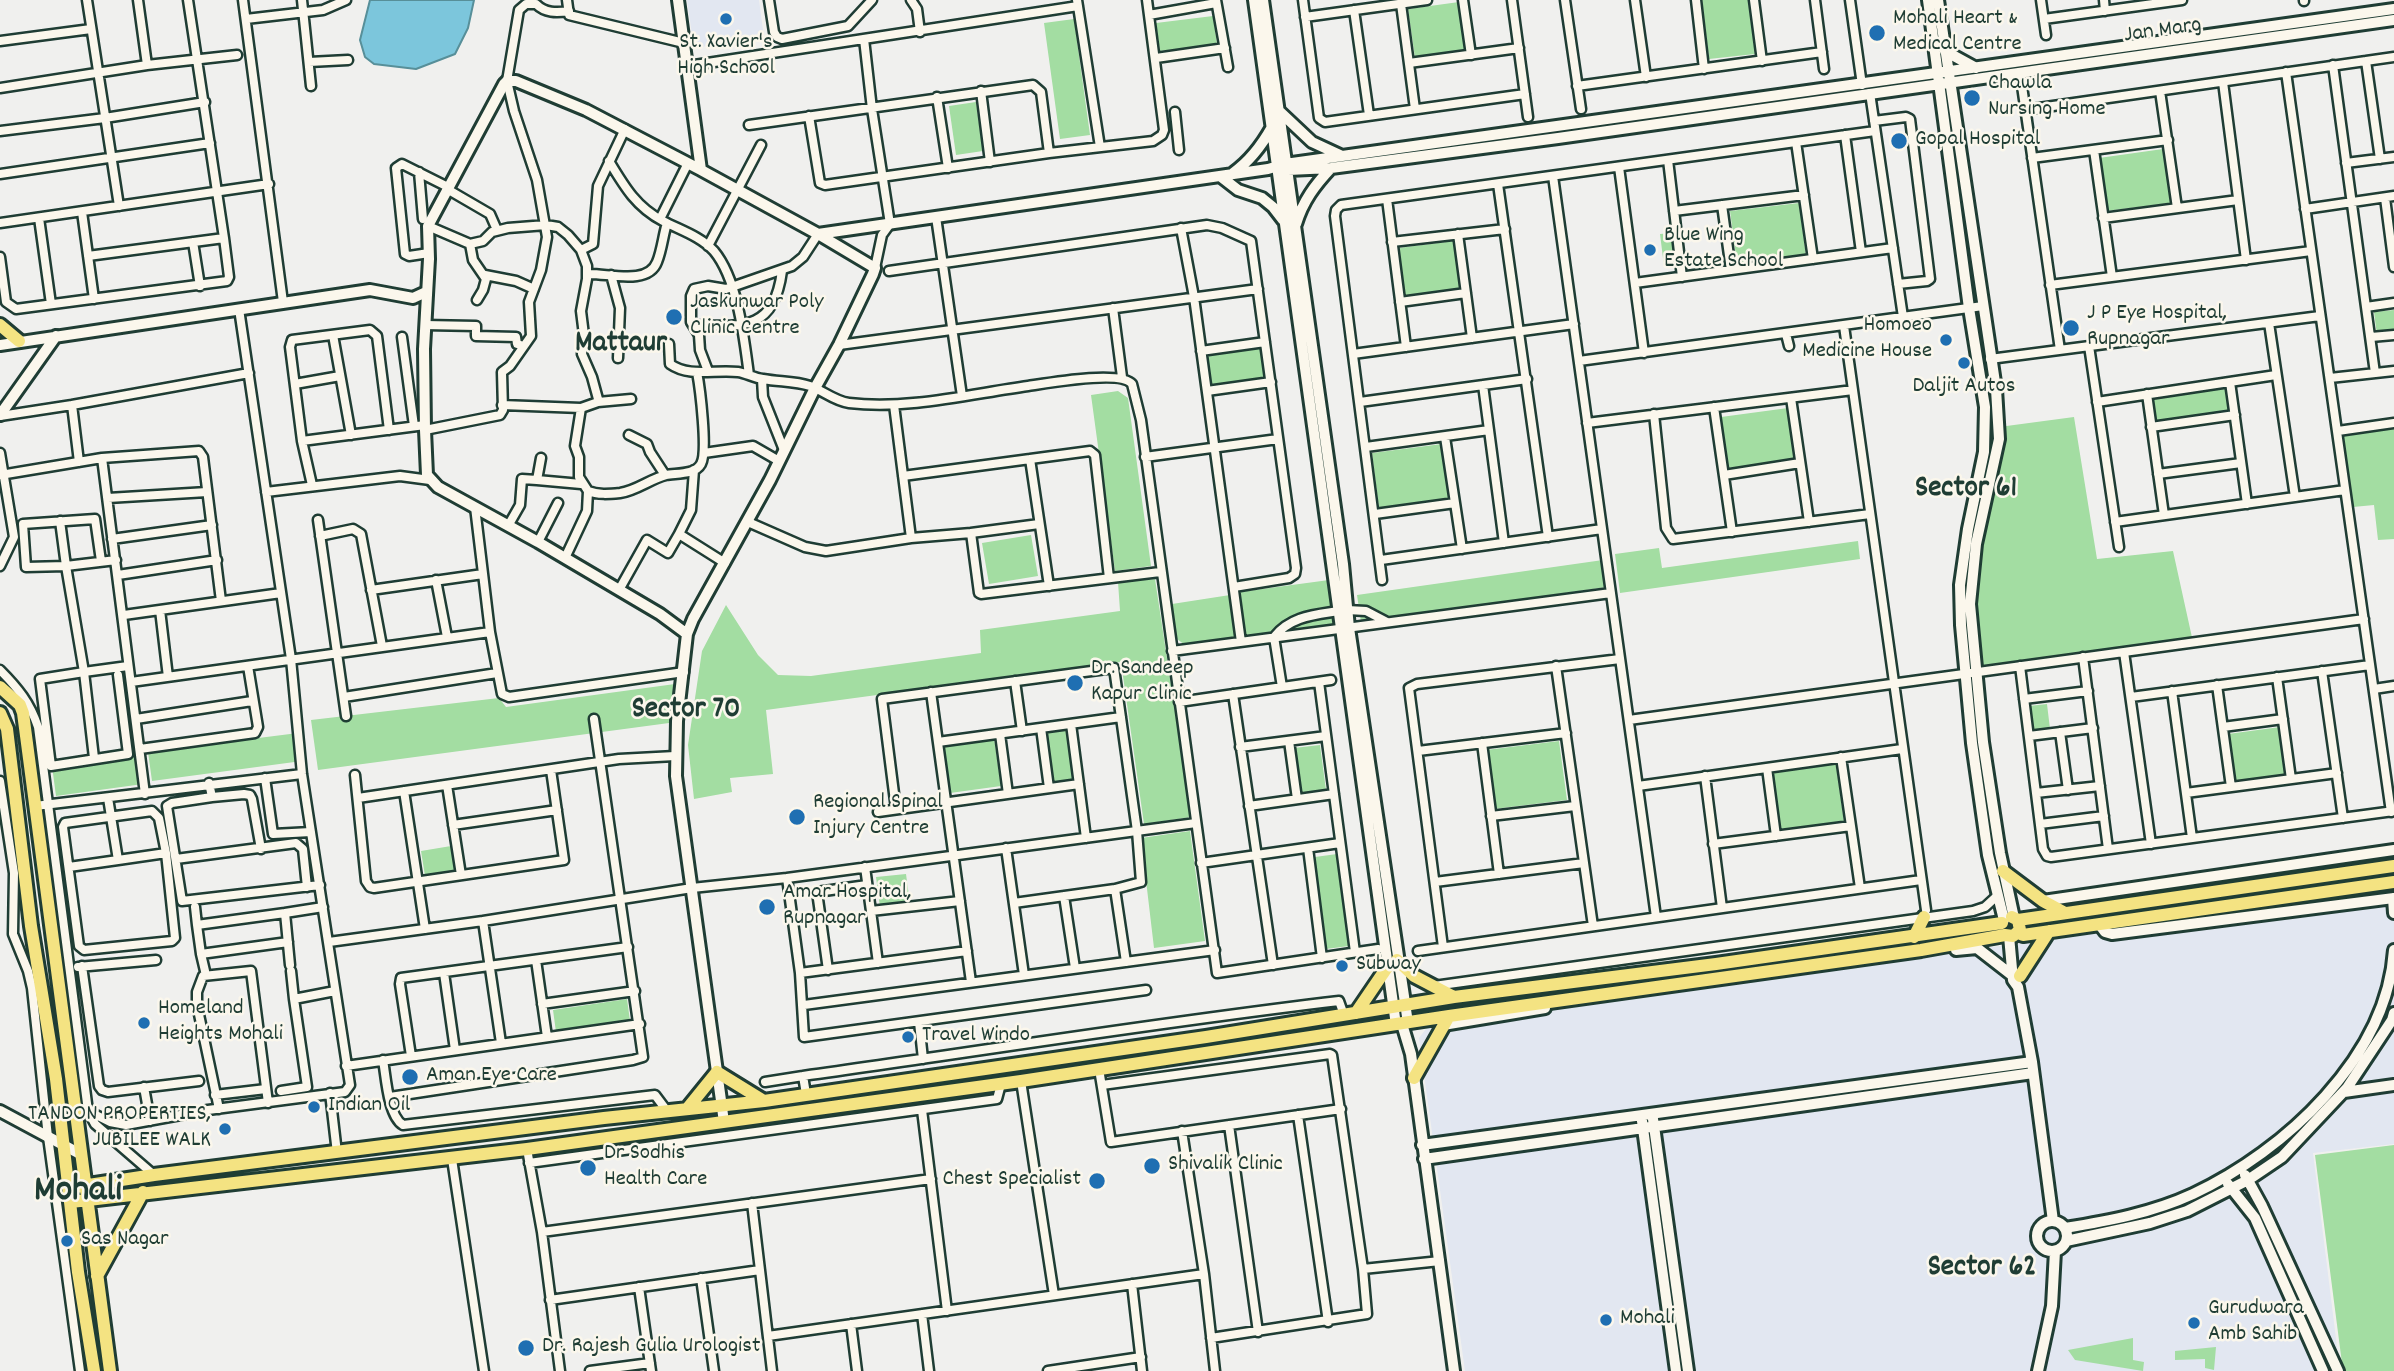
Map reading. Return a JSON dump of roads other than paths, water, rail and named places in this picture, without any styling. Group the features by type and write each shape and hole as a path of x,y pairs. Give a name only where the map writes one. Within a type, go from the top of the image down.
{"main road":[{"path":"0,325 19,341"},
{"path":"0,687 15,700 23,713 72,1036 82,1112 82,1155 110,1371"},
{"path":"15,700 1,714 7,729 8,816 31,926 56,1079 78,1272 94,1371"},
{"path":"88,1192 143,1192 452,1159 1001,1084 1402,1024 1446,1021 1921,952 2064,913 2394,866"},
{"path":"2003,871 2064,913"},
{"path":"70,1195 154,1175 764,1101 1206,1037 1454,997 1914,937 2011,928 2024,935 2394,882"},
{"path":"1914,937 1925,914"},
{"path":"2017,980 2049,931"},
{"path":"1350,1014 1392,963 1454,997"},
{"path":"1414,1078 1446,1021"},
{"path":"687,1109 717,1072 764,1101"},
{"path":"97,1276 143,1192"}],"street":[{"path":"87,0 119,206"},
{"path":"138,0 147,65"},
{"path":"0,257 8,305 16,309 227,281 229,277 224,238 188,0"},
{"path":"243,0 283,302"},
{"path":"302,0 311,86"},
{"path":"246,19 333,7 346,0"},
{"path":"567,0 569,15 684,43"},
{"path":"678,0 701,170"},
{"path":"769,0 774,32 782,39 848,26 872,0"},
{"path":"1041,0 1043,12"},
{"path":"1147,0 1164,121 1162,135"},
{"path":"1254,0 1272,127 1290,225 1392,963 1402,1024 1411,1054 1454,1371"},
{"path":"1262,0 1278,110 1279,168"},
{"path":"1303,0 1319,118 1325,122 1525,94"},
{"path":"1305,16 1427,0"},
{"path":"1463,0 1471,55"},
{"path":"1512,0 1528,117"},
{"path":"1565,0 1581,109"},
{"path":"1634,0 1646,77"},
{"path":"1696,0 1704,69"},
{"path":"1754,0 1762,61"},
{"path":"1815,0 1824,69"},
{"path":"1850,0 1874,121 1903,317"},
{"path":"1928,0 1997,389 1999,427 1995,460 1984,483"},
{"path":"1938,0 1945,51 1943,78 1969,308 1986,425 1984,483 1970,604 1970,673 1978,783 1997,896 2011,928"},
{"path":"2041,0 2046,36"},
{"path":"2104,0 2105,11"},
{"path":"2044,19 2182,0"},
{"path":"914,1 920,32"},
{"path":"1149,15 1216,1 1228,67"},
{"path":"688,66 920,32 1043,12 1077,3 1100,147"},
{"path":"425,223 507,80 519,10 526,4 536,4 542,10 560,13 569,11"},
{"path":"1401,4 1415,109"},
{"path":"1279,168 1331,168 1943,78 1976,68 2394,9"},
{"path":"1354,10 1369,116"},
{"name":"Jan Marg","path":"1943,78 2394,20"},
{"path":"0,41 92,29"},
{"path":"724,1122 676,776 678,706 687,634 839,345 875,268 882,235 890,224 864,39"},
{"path":"1156,58 1225,48"},
{"path":"1409,63 1519,48"},
{"path":"1945,51 1976,68"},
{"path":"1577,86 1822,52"},
{"path":"0,88 197,58 237,55"},
{"path":"2025,110 2394,57"},
{"path":"309,62 348,60"},
{"path":"2365,61 2380,159"},
{"path":"2333,65 2375,373"},
{"path":"2020,666 2043,849 2047,856 2392,811 2286,72"},
{"path":"2021,79 2060,350"},
{"path":"507,80 539,89 625,130 818,234 875,268"},
{"path":"302,441 422,427 502,413 502,372 510,366 531,336 529,303 542,264 547,237 537,180 514,111 507,80"},
{"path":"2223,82 2246,260"},
{"path":"749,125 1033,85 1039,89 1044,102 1049,153"},
{"path":"708,372 699,335 693,326 691,296 694,289 722,289 782,271 797,263 818,234 1346,156 1866,89"},
{"path":"2160,90 2177,208"},
{"path":"981,91 990,162"},
{"path":"937,97 948,168"},
{"path":"0,131 205,102"},
{"path":"1278,110 1312,142 1330,152 1346,156"},
{"path":"1175,112 1179,150"},
{"path":"809,116 814,152 823,185 1153,141 1162,135 1177,134"},
{"path":"1874,121 1906,117 1910,119 1930,279 1898,284"},
{"path":"1225,175 1243,166 1272,127"},
{"path":"581,250 593,244 598,186 625,130"},
{"path":"1382,580 1336,210 1341,205 1875,131"},
{"path":"1845,135 1861,252"},
{"path":"2032,158 2168,140"},
{"path":"1796,142 1813,259"},
{"path":"0,174 210,143"},
{"path":"708,246 761,145"},
{"path":"2094,150 2112,277"},
{"path":"2346,163 2394,157"},
{"path":"1668,160 1682,276"},
{"path":"609,161 630,196 663,221 708,246 722,262 733,286 749,375"},
{"path":"588,274 636,276 648,273 654,267 663,221 688,163"},
{"path":"429,253 409,256 405,254 396,168 402,164 490,214 497,230"},
{"path":"1619,167 1644,353"},
{"path":"1290,225 1311,190 1331,168"},
{"path":"419,172 429,253 422,427 430,481"},
{"path":"1225,175 1238,190 1268,202 1290,225"},
{"path":"1553,176 1656,917"},
{"path":"0,223 269,184"},
{"path":"1498,184 1548,537"},
{"path":"1674,211 1804,195"},
{"path":"2305,209 2390,197 2394,267"},
{"path":"1387,200 1406,347"},
{"path":"2103,218 2238,200"},
{"path":"1722,205 1731,270"},
{"path":"82,212 94,299"},
{"path":"936,217 962,396"},
{"path":"39,218 51,304"},
{"path":"425,223 470,244 483,241 497,230 546,225 562,230 581,250 588,274 582,305 582,354 594,382 598,402"},
{"path":"889,271 1181,228 1214,226 1251,241 1296,568 1295,574 1289,578 1234,587"},
{"path":"1181,228 1194,297 1241,642"},
{"path":"1392,242 1505,229"},
{"path":"1458,234 1472,338"},
{"path":"88,256 224,238"},
{"path":"193,242 200,286"},
{"path":"470,244 473,260 485,275 485,287 477,300"},
{"path":"1635,283 1893,248"},
{"path":"2050,285 2311,251"},
{"path":"693,326 740,327 766,314 778,288 782,271"},
{"path":"485,275 516,281 534,289"},
{"path":"611,275 620,308 618,358"},
{"path":"839,345 1258,289"},
{"path":"0,345 370,290 413,298 426,292"},
{"path":"1400,302 1466,293"},
{"path":"2367,307 2394,303"},
{"path":"1579,361 1983,306"},
{"path":"216,1097 345,1092 348,1088 329,942 302,774 281,593 239,309"},
{"path":"1113,309 1122,377"},
{"path":"1990,359 2320,316"},
{"path":"2269,323 2295,497"},
{"path":"1353,354 1574,324"},
{"path":"425,325 476,326 476,336 516,337 517,344 524,346"},
{"path":"1844,326 1925,914"},
{"path":"312,485 302,441 290,347 292,340 370,330 377,336 388,430"},
{"path":"1786,334 1789,346"},
{"path":"333,335 351,435"},
{"path":"2371,337 2394,335"},
{"path":"0,415 57,336"},
{"path":"402,337 408,380 422,427"},
{"path":"1201,351 1265,342"},
{"path":"669,344 670,364 685,371 738,372 762,379 798,383 815,388 835,400 894,405 1114,376 1122,377 1132,384 1141,420 1160,572 1218,974 1378,949"},
{"path":"2090,346 2119,547"},
{"path":"2330,379 2394,371"},
{"path":"508,526 520,505 522,479 585,487 600,494 623,493 665,475 694,470 701,464 704,453 697,372"},
{"path":"0,415 72,405 249,373"},
{"path":"2097,402 2276,374"},
{"path":"295,384 340,376"},
{"path":"408,380 424,379"},
{"path":"762,379 764,401 784,450"},
{"path":"1360,402 1527,379"},
{"path":"1207,391 1271,382"},
{"path":"2231,382 2247,503"},
{"path":"1483,385 1504,543"},
{"path":"1587,423 1853,390"},
{"path":"2147,394 2164,515"},
{"path":"1791,398 1809,522"},
{"path":"502,405 581,408 598,402 631,399"},
{"path":"72,405 79,462"},
{"path":"894,405 911,538"},
{"path":"1714,407 1732,532"},
{"path":"565,558 587,511 585,487 578,472 579,457 575,446 581,408"},
{"path":"1654,415 1667,533 1673,539 1870,513"},
{"path":"2151,428 2235,415"},
{"path":"2338,431 2394,423"},
{"path":"1366,447 1489,430"},
{"path":"629,435 647,444 665,475"},
{"path":"1446,437 1462,549"},
{"path":"1145,457 1278,439"},
{"path":"704,453 753,446 779,461"},
{"path":"2,475 102,458 199,451 203,457 221,601"},
{"path":"903,476 1090,451 1095,455 1109,578"},
{"path":"0,453 13,537 0,566"},
{"path":"102,458 145,794"},
{"path":"537,480 541,458"},
{"path":"1030,459 1049,586"},
{"path":"1724,475 1800,463"},
{"path":"2158,474 2241,463"},
{"path":"619,590 647,540 668,553 691,509 694,470"},
{"path":"266,492 400,476 414,476 430,481 660,614 687,634"},
{"path":"2115,522 2345,490"},
{"path":"108,498 207,492"},
{"path":"538,542 558,503"},
{"path":"1375,514 1455,503"},
{"path":"475,507 490,632 502,694 509,697 684,672"},
{"path":"101,561 95,519 23,524 24,565 29,568 116,560"},
{"path":"318,520 346,716"},
{"path":"60,522 84,672 94,758"},
{"path":"747,522 820,551 1039,524"},
{"path":"112,540 212,525"},
{"path":"320,536 353,529 361,534 382,646"},
{"path":"1381,560 1602,529"},
{"path":"971,533 980,594 1160,572"},
{"path":"679,534 724,563"},
{"path":"118,575 217,560"},
{"path":"371,590 483,574"},
{"path":"436,580 447,637"},
{"path":"124,615 281,593"},
{"path":"1172,651 1611,593"},
{"path":"160,610 168,677"},
{"path":"1282,687 1274,637 1282,627 1303,616 1343,611 1366,611 1387,622"},
{"path":"1629,720 2364,619"},
{"path":"131,682 490,632"},
{"path":"2124,652 2151,844"},
{"path":"2083,657 2108,849"},
{"path":"1443,947 1409,693 1412,685 1620,659"},
{"path":"2130,697 2370,665"},
{"path":"140,749 255,733 258,727 248,666"},
{"path":"1556,666 1593,926"},
{"path":"118,675 128,754 51,766 40,679 128,667"},
{"path":"896,809 881,700 1114,668 1142,880 1139,884 1115,889 1014,903"},
{"path":"0,670 24,695 32,708 43,750 72,978 72,1036"},
{"path":"2322,671 2343,818"},
{"path":"344,697 497,673"},
{"path":"1970,673 2033,1068 2053,1222"},
{"path":"2277,677 2291,779"},
{"path":"1179,702 1331,680"},
{"path":"1015,681 1022,731"},
{"path":"1319,682 1356,952"},
{"path":"2217,685 2231,787"},
{"path":"2374,689 2394,686"},
{"path":"2024,699 2088,691"},
{"path":"2172,691 2192,838"},
{"path":"930,692 971,982"},
{"path":"1233,694 1273,965"},
{"path":"135,719 253,701"},
{"path":"937,742 1121,717"},
{"path":"390,1097 641,1059 643,1053 640,1024 619,899 594,719"},
{"path":"2223,727 2283,719"},
{"path":"1071,724 1086,838"},
{"path":"1041,728 1049,788"},
{"path":"2029,736 2093,728"},
{"path":"2060,732 2068,790"},
{"path":"1418,751 1566,733"},
{"path":"1000,734 1008,794"},
{"path":"1240,747 1326,736"},
{"path":"1289,741 1297,799"},
{"path":"1482,743 1499,874"},
{"path":"1638,786 1902,749"},
{"path":"358,798 619,760 675,756"},
{"path":"1841,757 1860,888"},
{"path":"1767,768 1776,836"},
{"path":"355,775 367,884 374,888 564,860 551,770"},
{"path":"2186,793 2337,773"},
{"path":"35,806 145,794 209,783 302,774"},
{"path":"1705,776 1722,908"},
{"path":"265,778 273,834 312,832"},
{"path":"0,781 8,816 15,887 13,934 30,979 48,1137 80,1371"},
{"path":"209,783 212,797"},
{"path":"878,811 1079,784"},
{"path":"447,785 461,875"},
{"path":"2036,793 2100,786"},
{"path":"404,791 425,929"},
{"path":"261,849 250,796 244,794 212,797 167,806 182,901 320,885"},
{"path":"1249,806 1334,794"},
{"path":"108,798 118,860"},
{"path":"1491,816 1575,806"},
{"path":"453,825 557,810"},
{"path":"152,811 156,813 166,853 175,935 172,941 89,951 81,948 65,823 152,811"},
{"path":"2040,824 2104,816"},
{"path":"329,942 692,888 787,878 1196,823"},
{"path":"1713,844 1851,826"},
{"path":"1201,863 1340,843"},
{"path":"176,859 299,844 303,849 307,887"},
{"path":"1006,848 1024,975"},
{"path":"1308,848 1322,958"},
{"path":"2043,901 2394,850"},
{"path":"69,867 166,853"},
{"path":"1435,882 1584,863"},
{"path":"865,867 878,963"},
{"path":"787,878 804,1005 804,1037 1146,990"},
{"path":"1418,951 1921,880"},
{"path":"828,970 817,892 867,885"},
{"path":"1115,889 1126,962"},
{"path":"1064,896 1075,968"},
{"path":"1431,986 1925,914 1980,909 1997,896"},
{"path":"2099,924 2105,932 2112,934 2393,898 2394,913"},
{"path":"871,911 960,901"},
{"path":"195,907 205,971"},
{"path":"197,925 323,907"},
{"path":"281,1091 307,1087 285,913"},
{"path":"483,921 501,1043"},
{"path":"201,954 288,942"},
{"path":"411,1056 400,980 628,947"},
{"path":"1921,952 1977,948 2017,980"},
{"path":"804,1005 1215,950"},
{"path":"2053,1222 2064,1228 2109,1221 2158,1208 2192,1195 2223,1178 2285,1136 2351,1064 2380,1014 2388,990 2394,950"},
{"path":"800,973 967,951"},
{"path":"70,967 156,960"},
{"path":"536,960 547,1037"},
{"path":"82,966 99,1086 102,1090 108,1092 199,1081"},
{"path":"219,1109 196,998 203,976 251,971 267,1096"},
{"path":"444,973 455,1050"},
{"path":"72,978 84,976"},
{"path":"294,999 335,991"},
{"path":"542,1004 635,991"},
{"path":"765,1082 1182,1020 1339,1001 1350,1014"},
{"path":"2066,1241 2150,1223 2187,1211 2232,1190 2282,1157 2359,1073 2394,1013"},
{"path":"919,1021 923,1059"},
{"path":"346,1066 640,1024"},
{"path":"1301,1040 1304,1058"},
{"path":"1102,1086 1331,1055 1363,1269 1367,1314 1211,1338"},
{"path":"383,1060 397,1121 403,1125 655,1095 667,1111"},
{"path":"1422,1144 1794,1094 2033,1068"},
{"path":"1424,1158 1797,1106 2033,1068"},
{"path":"1099,1069 1110,1142 1340,1109"},
{"path":"803,1076 806,1094"},
{"path":"1021,1081 1054,1295"},
{"path":"530,1163 997,1099 1001,1084"},
{"path":"2344,1092 2394,1084"},
{"path":"144,1087 150,1121"},
{"path":"330,1093 337,1153"},
{"path":"1794,1094 1797,1106"},
{"path":"82,1112 118,1125 219,1109 267,1096"},
{"path":"922,1110 947,1311"},
{"path":"0,1111 82,1155"},
{"path":"82,1112 154,1175"},
{"path":"1647,1114 1681,1365"},
{"path":"1298,1115 1328,1322"},
{"path":"1228,1125 1258,1332"},
{"path":"1182,1131 1204,1274 1215,1371"},
{"path":"527,1149 542,1232 560,1371"},
{"path":"452,1159 484,1371"},
{"path":"2241,1166 2338,1371"},
{"path":"2223,1178 2255,1218 2323,1371"},
{"path":"542,1232 931,1179"},
{"path":"752,1203 772,1371"},
{"path":"2053,1222 2041,1227 2038,1235 2043,1248 2055,1251 2061,1248 2067,1235 2064,1228"},
{"path":"2038,1371 2051,1311 2055,1251"},
{"path":"1363,1269 1440,1261"},
{"path":"551,1300 760,1269"},
{"path":"768,1336 1204,1274"},
{"path":"701,1278 714,1371"},
{"path":"1132,1284 1142,1371"},
{"path":"592,1371 650,1367 639,1287"},
{"path":"922,1314 929,1371"},
{"path":"851,1324 857,1371"},
{"path":"1048,1371 1140,1357"}],"water":[{"path":"370,0 474,0 468,28 455,54 416,69 374,64 365,57 360,40"}],"place":[{"name":"St. Xavier's High School","path":"726,19"},
{"name":"Mohali Heart & Medical Centre","path":"1877,33"},
{"name":"Chawla Nursing Home","path":"1972,98"},
{"name":"Gopal Hospital","path":"1899,141"},
{"name":"Blue Wing Estate School","path":"1650,250"},
{"name":"Jaskunwar Poly Clinic Centre","path":"674,317"},
{"name":"J P Eye Hospital, Rupnagar","path":"2071,328"},
{"name":"Homoeo Medicine House","path":"1946,340"},
{"name":"Daljit Autos","path":"1964,363"},
{"name":"Dr. Sandeep Kapur Clinic","path":"1075,683"},
{"name":"Regional Spinal Injury Centre","path":"797,817"},
{"name":"Amar Hospital, Rupnagar","path":"767,907"},
{"name":"Subway","path":"1342,966"},
{"name":"Homeland Heights Mohali","path":"144,1023"},
{"name":"Travel Windo","path":"908,1037"},
{"name":"Aman Eye Care","path":"410,1077"},
{"name":"Indian Oil","path":"314,1107"},
{"name":"TANDON PROPERTIES, JUBILEE WALK","path":"225,1129"},
{"name":"Shivalik Clinic","path":"1152,1166"},
{"name":"Dr Sodhis Health Care","path":"588,1168"},
{"name":"Chest Specialist","path":"1097,1181"},
{"name":"Sas Nagar","path":"67,1241"},
{"name":"Mohali","path":"1606,1320"},
{"name":"Gurudwara Amb Sahib","path":"2194,1323"},
{"name":"Dr. Rajesh Gulia Urologist","path":"526,1348"}],"district":[{"name":"Mattaur","path":"621,346"},
{"name":"Sector 61","path":"1966,491"},
{"name":"Sector 70","path":"686,712"},
{"name":"Mohali","path":"78,1194"},
{"name":"Sector 62","path":"1982,1270"}]}
